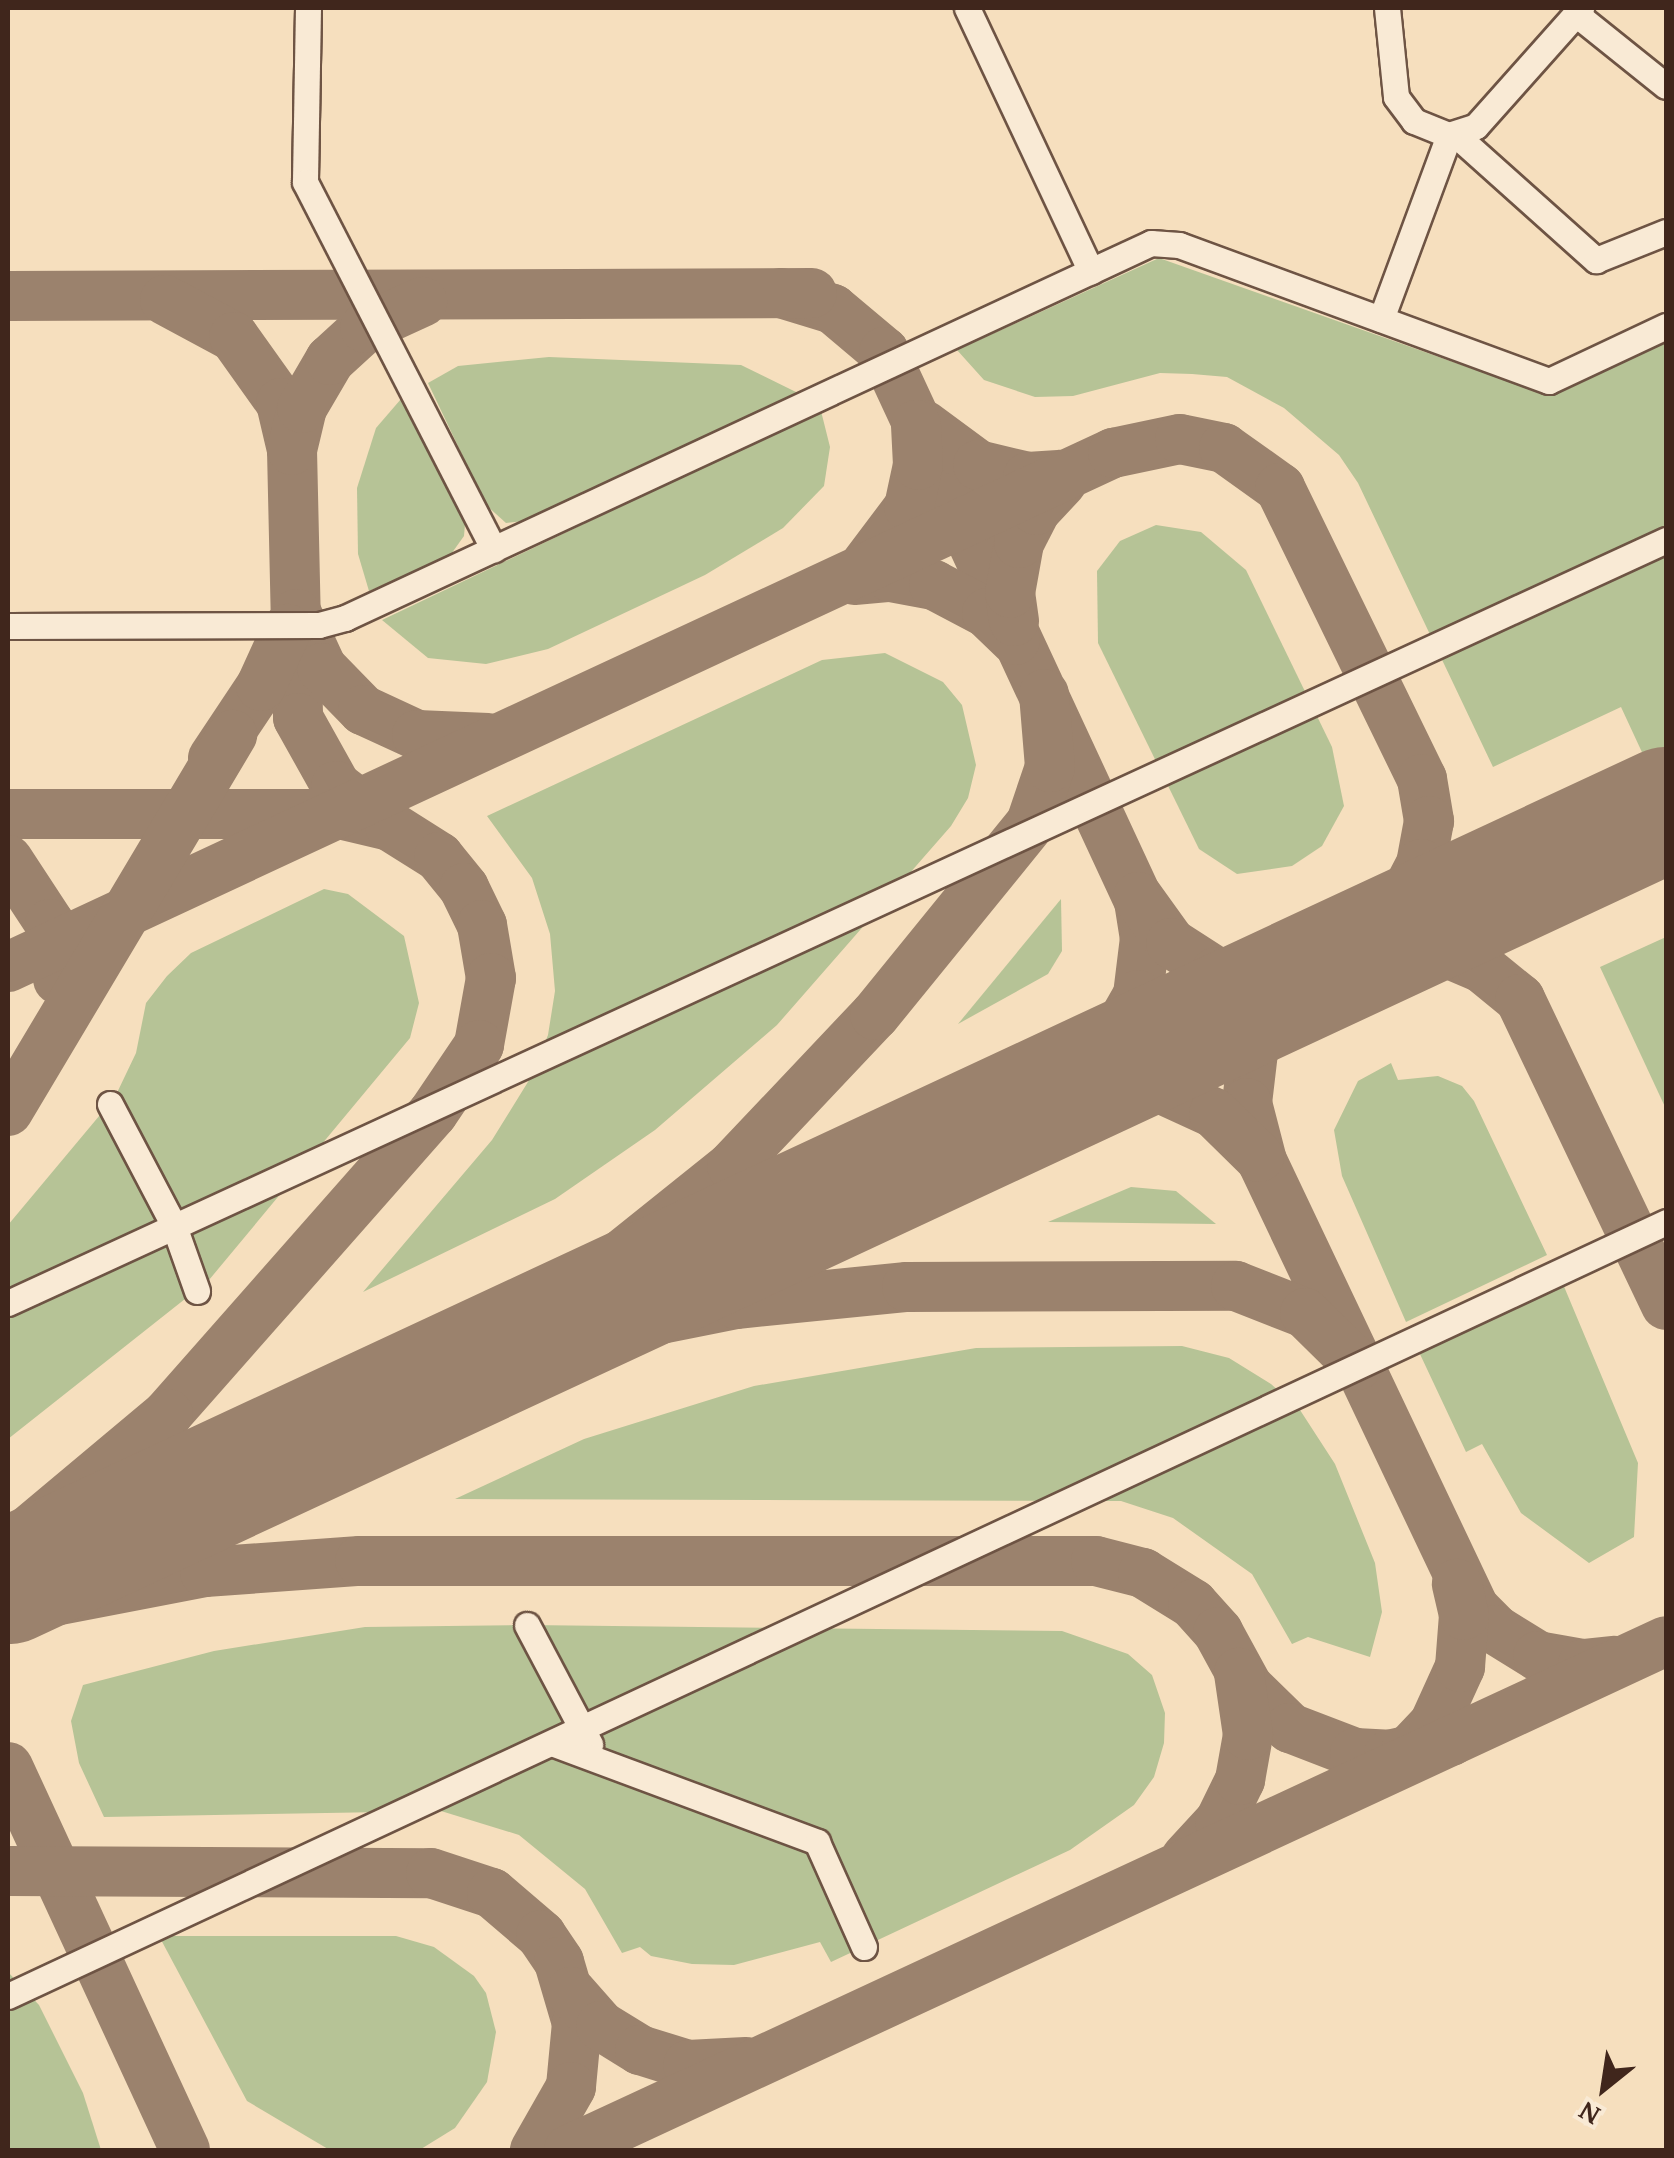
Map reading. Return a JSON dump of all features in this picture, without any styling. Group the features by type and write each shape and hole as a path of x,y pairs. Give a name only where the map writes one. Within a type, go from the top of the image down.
{"lane":[{"path":"308,8 305,182 494,550"},
{"path":"967,8 1092,271"},
{"path":"1386,8 1396,97 1414,121 1452,135 1596,260 1666,232"},
{"path":"1381,319 1452,135 1476,126 1578,11 1666,86"},
{"path":"8,626 319,625 494,550 1151,243 1179,245 1549,380 1666,326"},
{"path":"8,1303 1666,540"},
{"path":"110,1104 174,1226 197,1292"},
{"path":"8,1996 1666,1222"},
{"path":"526,1625 601,1762"},
{"path":"554,1744 817,1842 864,1947"}],"green space":[{"path":"1159,258 1538,392 1566,390 1666,342 1666,804 1621,707 1493,767 1358,483 1339,455 1284,408 1227,377 1192,374 1160,373 1073,396 1035,397 984,380 957,350"},
{"path":"549,357 741,365 798,393 524,521 506,523 486,505 428,383 458,366"},
{"path":"401,399 465,524 464,536 449,557 369,591 358,554 357,488 376,428"},
{"path":"821,411 830,447 824,486 783,528 705,575 548,649 486,664 428,658 382,620"},
{"path":"1156,525 1201,532 1246,570 1332,747 1344,806 1322,846 1292,866 1237,874 1199,849 1098,643 1097,571 1120,541"},
{"path":"885,653 943,682 962,705 976,765 968,798 951,826 777,1025 655,1130 555,1199 363,1292 492,1140 531,1077 548,1035 555,991 550,934 532,878 487,816 822,660"},
{"path":"324,889 348,894 404,936 419,1003 410,1038 209,1280 8,1439 8,1225 115,1097 136,1053 146,1003 167,976 191,953"},
{"path":"1061,899 1062,951 1048,974 958,1024"},
{"path":"1666,937 1666,1109 1600,967"},
{"path":"1391,1063 1398,1080 1438,1076 1462,1086 1474,1101 1547,1255 1406,1322 1342,1176 1334,1130 1358,1081"},
{"path":"1131,1187 1176,1191 1216,1224 1048,1222"},
{"path":"1555,1265 1638,1463 1634,1537 1589,1563 1521,1513 1482,1444 1466,1452 1411,1335"},
{"path":"1182,1346 1229,1358 1271,1384 1300,1410 1335,1464 1375,1563 1382,1612 1370,1657 1308,1637 1292,1644 1252,1574 1173,1518 1121,1501 455,1499 584,1439 754,1386 976,1348"},
{"path":"365,1627 1062,1631 1128,1654 1152,1675 1165,1713 1164,1743 1154,1777 1134,1805 1070,1850 831,1962 820,1942 734,1965 692,1964 651,1956 640,1947 622,1953 585,1889 519,1835 441,1811 104,1817 79,1763 71,1721 83,1685 214,1651"},
{"path":"159,1936 396,1936 434,1947 474,1976 486,1993 496,2032 487,2082 455,2128 421,2149 328,2149 247,2101"},
{"path":"8,1972 39,2005 83,2093 101,2150 8,2150"}],"taxiway":[{"path":"781,293 833,309 884,352 1139,901 1145,938 1138,995 1102,1058 1058,1092"},
{"path":"8,296 812,293"},
{"path":"165,300 234,337 281,403 292,450 298,718 336,786 383,822"},
{"path":"292,450 302,408 330,360 365,328 422,302"},
{"path":"866,564 909,507 918,465 916,425"},
{"path":"924,425 978,465 1028,477 1059,475"},
{"path":"8,967 1113,453 1180,439 1224,448 1280,488 1422,779 1429,821 1421,864 1396,912 1360,951"},
{"path":"1014,621 1010,593 1019,543 1036,510 1062,482"},
{"path":"854,580 890,577 934,585 987,613 1015,640"},
{"path":"297,614 322,668 363,710 417,735 488,738"},
{"path":"213,758 261,686 287,629"},
{"path":"483,1351 575,1292 732,1166 875,1015 1031,823 1050,767 1044,694"},
{"path":"8,1111 232,735"},
{"path":"8,814 339,814 390,826 439,857 464,888 482,925 491,978 479,1045 433,1113 168,1414 8,1548"},
{"path":"8,860 50,924 58,979"},
{"path":"1138,897 1171,943 1216,972 1267,983 1314,975"},
{"path":"1360,951 1433,947 1482,968 1520,999 1666,1305"},
{"path":"1314,975 1271,1016 1253,1052 1247,1103 1262,1161 1474,1608 1496,1630 1538,1656 1583,1664 1614,1661"},
{"path":"1060,1092 1113,1082 1151,1084 1214,1113 1259,1157"},
{"path":"411,1393 641,1323 736,1304 907,1287 1236,1286 1305,1313 1358,1365"},
{"path":"8,1560 72,1551"},
{"path":"8,1610 205,1572 360,1561 1096,1561 1143,1573 1193,1604 1218,1632 1248,1687 1290,1728 1355,1753 1389,1755 1451,1741"},
{"path":"1401,1759 1434,1724 1460,1667 1464,1615 1457,1584"},
{"path":"569,2150 1666,1641"},
{"path":"1186,1858 1220,1821 1240,1780 1248,1735 1239,1673"},
{"path":"8,1767 185,2150"},
{"path":"8,1871 431,1873 492,1893 541,1935 559,1962 577,2023 571,2087 535,2150"},
{"path":"571,1992 601,2026 640,2050 688,2065 746,2062"}],"runway":[{"path":"8,1581 1666,809"}]}
